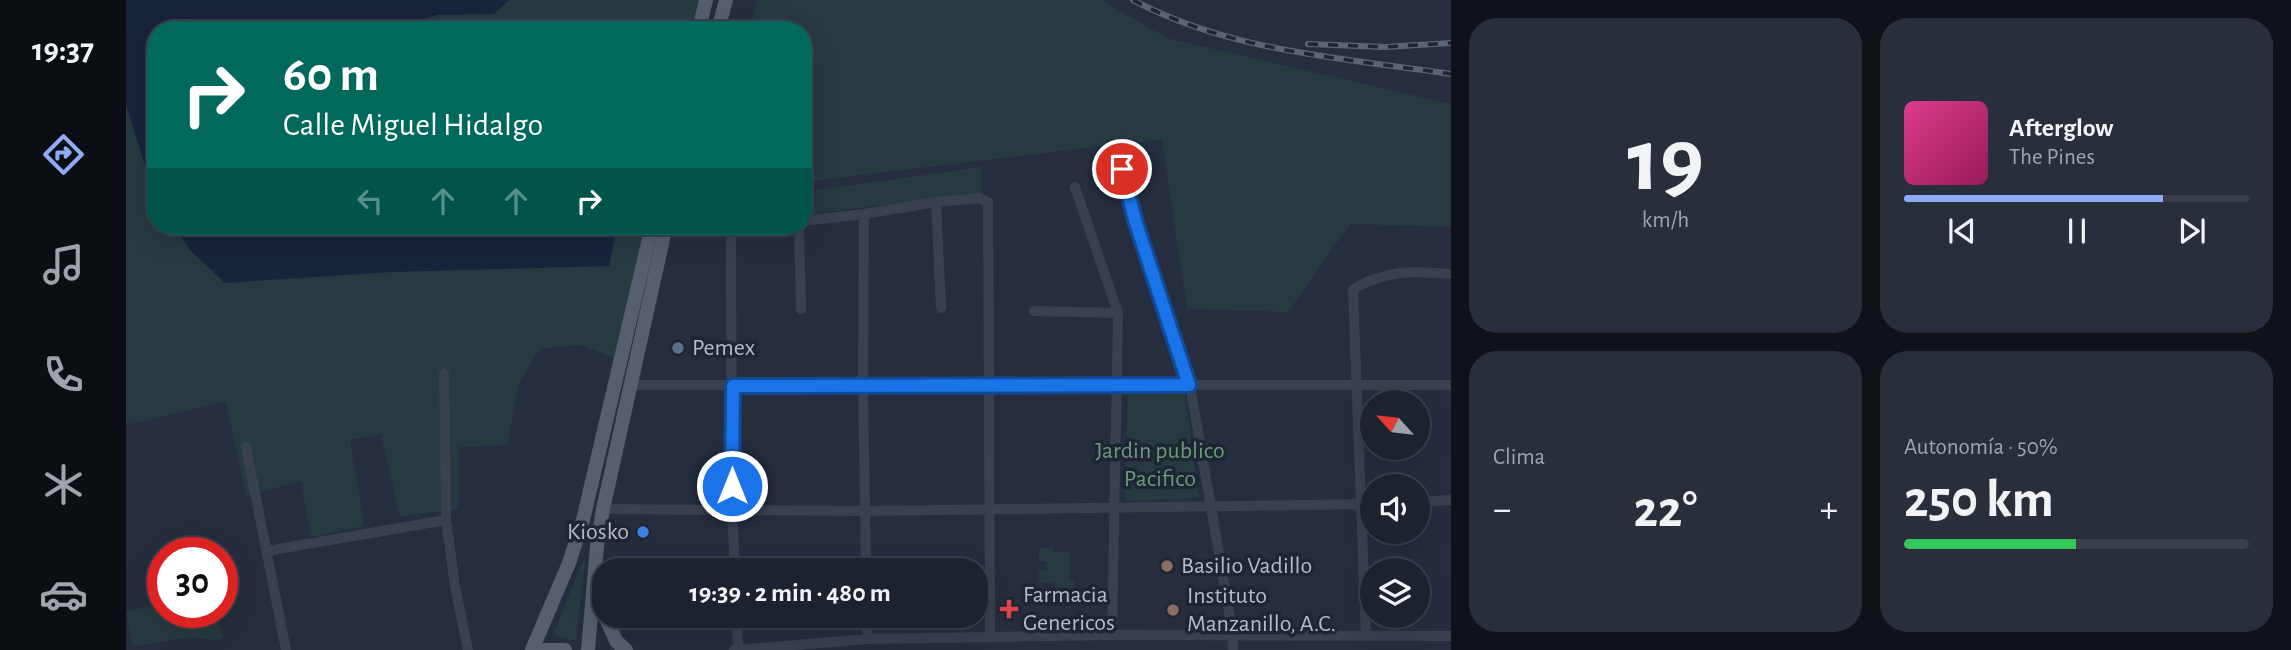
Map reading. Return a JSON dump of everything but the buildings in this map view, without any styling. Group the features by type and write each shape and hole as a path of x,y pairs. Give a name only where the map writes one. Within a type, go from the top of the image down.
{"main road":[{"path":"701,21 706,0"},
{"path":"720,21 726,0"},
{"path":"532,650 569,563 583,520 650,235"},
{"path":"588,650 603,509 664,235"},
{"path":"597,546 598,558"},
{"path":"610,628 616,641 626,650"},
{"path":"545,650 565,650"}],"street":[{"path":"1122,169 1135,220 1189,385 1233,635 1233,650"},
{"path":"1074,187 1118,313 1112,635"},
{"path":"812,219 936,202 980,198 988,202 990,638"},
{"path":"936,202 941,308"},
{"path":"864,214 866,558"},
{"path":"732,235 734,558"},
{"path":"799,235 801,309"},
{"path":"603,509 864,511 1360,505 1353,289 1372,278 1402,271 1451,274"},
{"path":"1034,311 1118,313"},
{"path":"444,373 446,520 467,650"},
{"path":"630,385 1451,385"},
{"path":"246,447 286,650"},
{"path":"1430,501 1451,500"},
{"path":"267,551 446,520"},
{"path":"1362,544 1366,636"},
{"path":"737,628 736,649 868,639 1112,635 1451,636"},
{"path":"868,628 868,639"}],"green space":[{"path":"126,0 700,0 695,21 147,21 147,235 644,235 614,358 581,345 540,349 519,383 507,445 459,447 458,509 400,517 381,434 350,440 364,526 311,537 301,481 246,496 226,401 126,425"},
{"path":"757,0 1101,0 1167,38 1451,104 1451,227 1350,224 1288,312 1187,309 1162,139 812,181 812,21 751,21"},
{"path":"981,167 981,193 812,214 812,191"},
{"name":"Jardin publico Pacifico","path":"1128,393 1185,393 1199,498 1125,501"},
{"path":"1053,547 1054,552 1070,551 1070,580 1074,580 1075,592 1055,593 1054,582 1039,583 1039,571 1047,570 1047,561 1039,561 1039,548"},
{"path":"586,553 576,641 553,635"},
{"path":"147,607 147,628 221,628 223,638 214,640 194,637 133,646 126,612"}],"water":[{"path":"126,0 509,0 494,14 437,15 416,21 147,21 147,173 126,104"},
{"path":"179,235 615,235 609,266 392,272 225,283 189,249"}],"railway":[{"path":"1133,0 1170,17 1248,42 1329,57 1451,74"},
{"path":"1308,44 1385,47 1451,43"}],"place":[{"name":"Pemex","path":"678,348"},
{"name":"Kiosko","path":"643,532"},
{"name":"Basilio Vadillo","path":"1167,566"},
{"name":"Farmacia Genericos","path":"1009,609"},
{"name":"Instituto Manzanillo, A.C.","path":"1173,610"}],"route":[{"path":"732,486 733,386 1189,385 1135,220 1122,169"}]}
